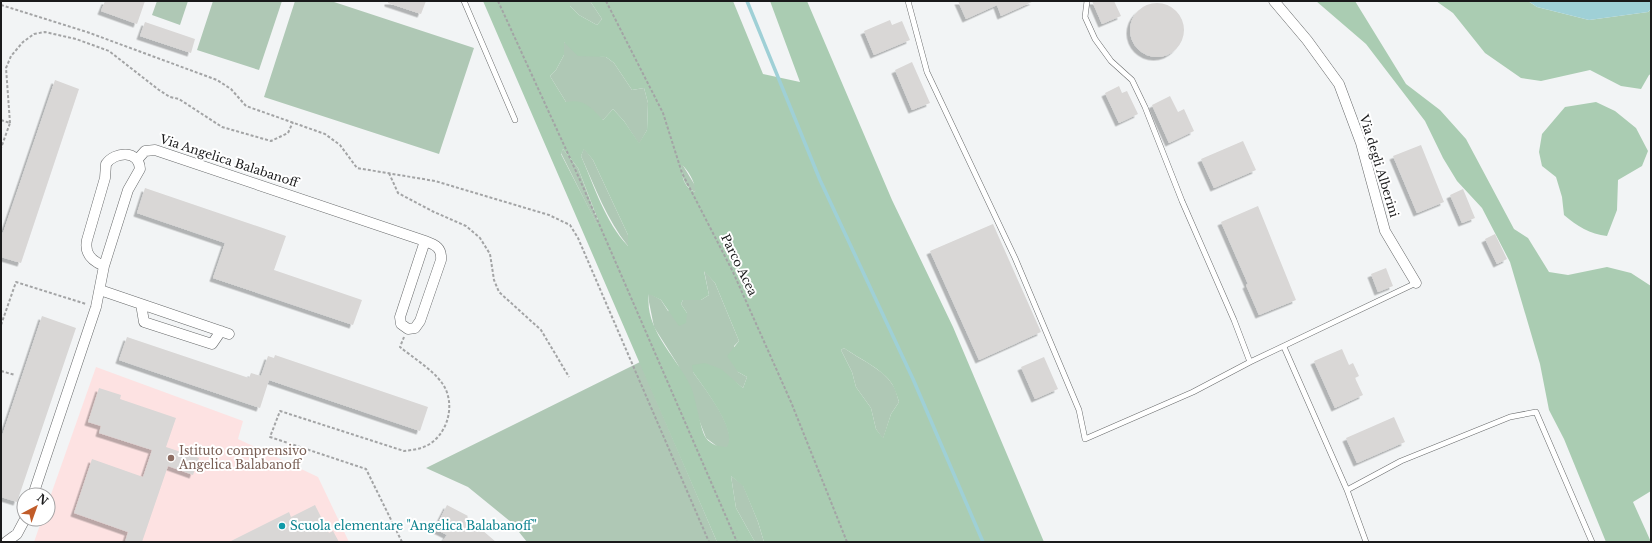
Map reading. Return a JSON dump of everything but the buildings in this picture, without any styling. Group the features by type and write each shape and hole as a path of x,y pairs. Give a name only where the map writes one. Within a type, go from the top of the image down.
{"street":[{"name":"Via degli Alberini","path":"1274,1 1307,40 1339,84 1361,143 1385,231 1416,283"},
{"name":"Via Angelica Balabanoff","path":"137,160 145,151 155,150 425,241 438,248 441,258 420,321 414,328 408,329"},
{"path":"36,487 96,308 104,266 128,190 140,169 137,160 129,155 120,154 110,159 106,164 105,178 86,245 86,252 90,258 104,266"},
{"path":"408,329 401,324 400,317 425,241"},
{"path":"100,290 225,332 212,344 144,322 141,304"},
{"path":"6,542 17,534 21,527"}],"lane":[{"path":"464,1 515,120"},
{"path":"908,1 927,72 1018,266 1079,410 1085,439 1192,392 1250,362 1416,283"},
{"path":"1087,1 1085,17 1095,39 1111,61 1132,80 1145,107 1182,201 1234,320 1250,362"},
{"path":"1284,347 1347,490 1366,542"},
{"path":"1347,490 1401,461 1510,417 1536,412 1592,542"}],"path":[{"path":"498,1 580,180 737,542"},
{"name":"Parco Acea","path":"606,1 663,113 682,173 733,272 791,402 847,542"},
{"path":"1,5 87,32 217,80 231,89 246,106 324,134 340,145 357,168 455,186 548,215 570,225 578,238 709,542"},
{"path":"1,148 10,123 6,68 11,56 23,42 34,34 45,32 76,39 109,52 159,90 170,97 179,99 222,127 271,141 288,133 293,122"},
{"path":"1,120 10,123"},
{"path":"389,173 398,193 434,212 466,226 480,238 490,254 494,280 499,292 541,330 569,377"},
{"path":"1,325 16,282 96,308"},
{"path":"402,542 366,470 270,437 280,411 404,451 419,449 429,445 438,437 447,421 450,410 449,401 447,392 442,382 400,347 408,329"},
{"path":"1,370 15,375"}],"shaded area":[{"name":"Istituto comprensivo Angelica Balabanoff","path":"96,367 243,421 238,439 318,477 349,542 34,542 39,527 56,527 56,487 54,487"}],"green space":[{"path":"157,1 188,1 180,25 152,15"},
{"path":"213,1 282,1 259,70 197,50"},
{"path":"295,1 331,1 474,48 439,154 264,97"},
{"path":"483,1 570,1 570,6 579,15 597,25 602,19 590,1 733,1 763,74 800,82 770,1 807,1 892,200 953,327 1044,542 764,542 758,522 743,486 731,476 736,508 755,542 717,542","holes":["564,42 578,56 606,57 614,63 632,90 644,88 648,103 647,130 639,143 624,121 613,109 603,120 591,108 583,103 573,101 566,102 550,76 556,70 564,55","563,149 578,168 598,220 597,224 561,154","584,149 593,160 628,235 628,246 606,215 581,156","682,165 691,177 695,192 688,187 684,181","704,271 715,283 739,341 727,356 738,372 747,377 743,388 721,369 705,363 692,365 693,372 724,420 728,430 729,440 727,447 716,445 706,438 691,387 663,343 651,320 649,294 661,300 679,326 686,323 687,313 681,304 683,300 701,300 709,295","844,348 883,374 894,388 899,402 891,414 883,438 876,429 871,408 856,387 852,372 841,350"]},
{"path":"570,1 590,1 602,19 597,25 579,15 570,6"},
{"path":"1316,1 1355,1 1406,84 1440,110 1466,139 1514,229 1528,238 1549,272 1568,275 1607,267 1631,273 1651,286 1651,491 1633,502 1651,542 1606,542 1564,439 1549,410 1540,364 1510,262 1482,208 1457,181 1443,158 1425,121 1366,44"},
{"path":"1436,1 1528,1 1537,7 1589,20 1648,12 1651,9 1651,74 1641,89 1621,86 1590,70 1541,81 1521,78 1485,53 1453,13"},
{"path":"564,42 599,56 606,57 614,63 632,90 644,88 648,103 647,130 639,144 624,121 613,109 603,120 566,102 550,76 556,70 564,55"},
{"path":"1596,102 1615,111 1636,128 1648,151 1642,166 1618,180 1617,210 1607,236 1584,229 1564,215 1562,197 1556,177 1542,166 1539,152 1542,134 1565,107"},
{"path":"584,148 593,160 628,235 628,246 614,225 596,191 581,156"},
{"path":"563,149 578,168 598,221 597,225 561,153"},
{"path":"682,164 696,187 695,192 688,187 684,180"},
{"path":"704,270 715,283 739,341 734,346 738,372 747,377 743,388 734,381 693,372 724,419 730,439 728,447 718,447 706,438 678,365 654,327 649,302 649,293 661,300 668,311 687,313 681,304 683,300 701,300 709,295"},
{"path":"844,348 883,374 894,388 899,402 891,414 883,439 876,429 871,408 856,387 852,372 841,350"},
{"path":"640,362 717,542 527,542 511,522 468,487 426,468"},
{"path":"731,476 743,485 758,522 764,542 755,542 736,508"}],"water":[{"path":"1528,1 1651,1 1651,9 1648,12 1589,20 1537,7"}],"waterway":[{"path":"747,1 820,180 913,379 983,542"}],"place":[{"name":"Istituto comprensivo Angelica Balabanoff","path":"171,458"},
{"name":"Scuola elementare \"Angelica Balabanoff\"","path":"282,526"}]}
